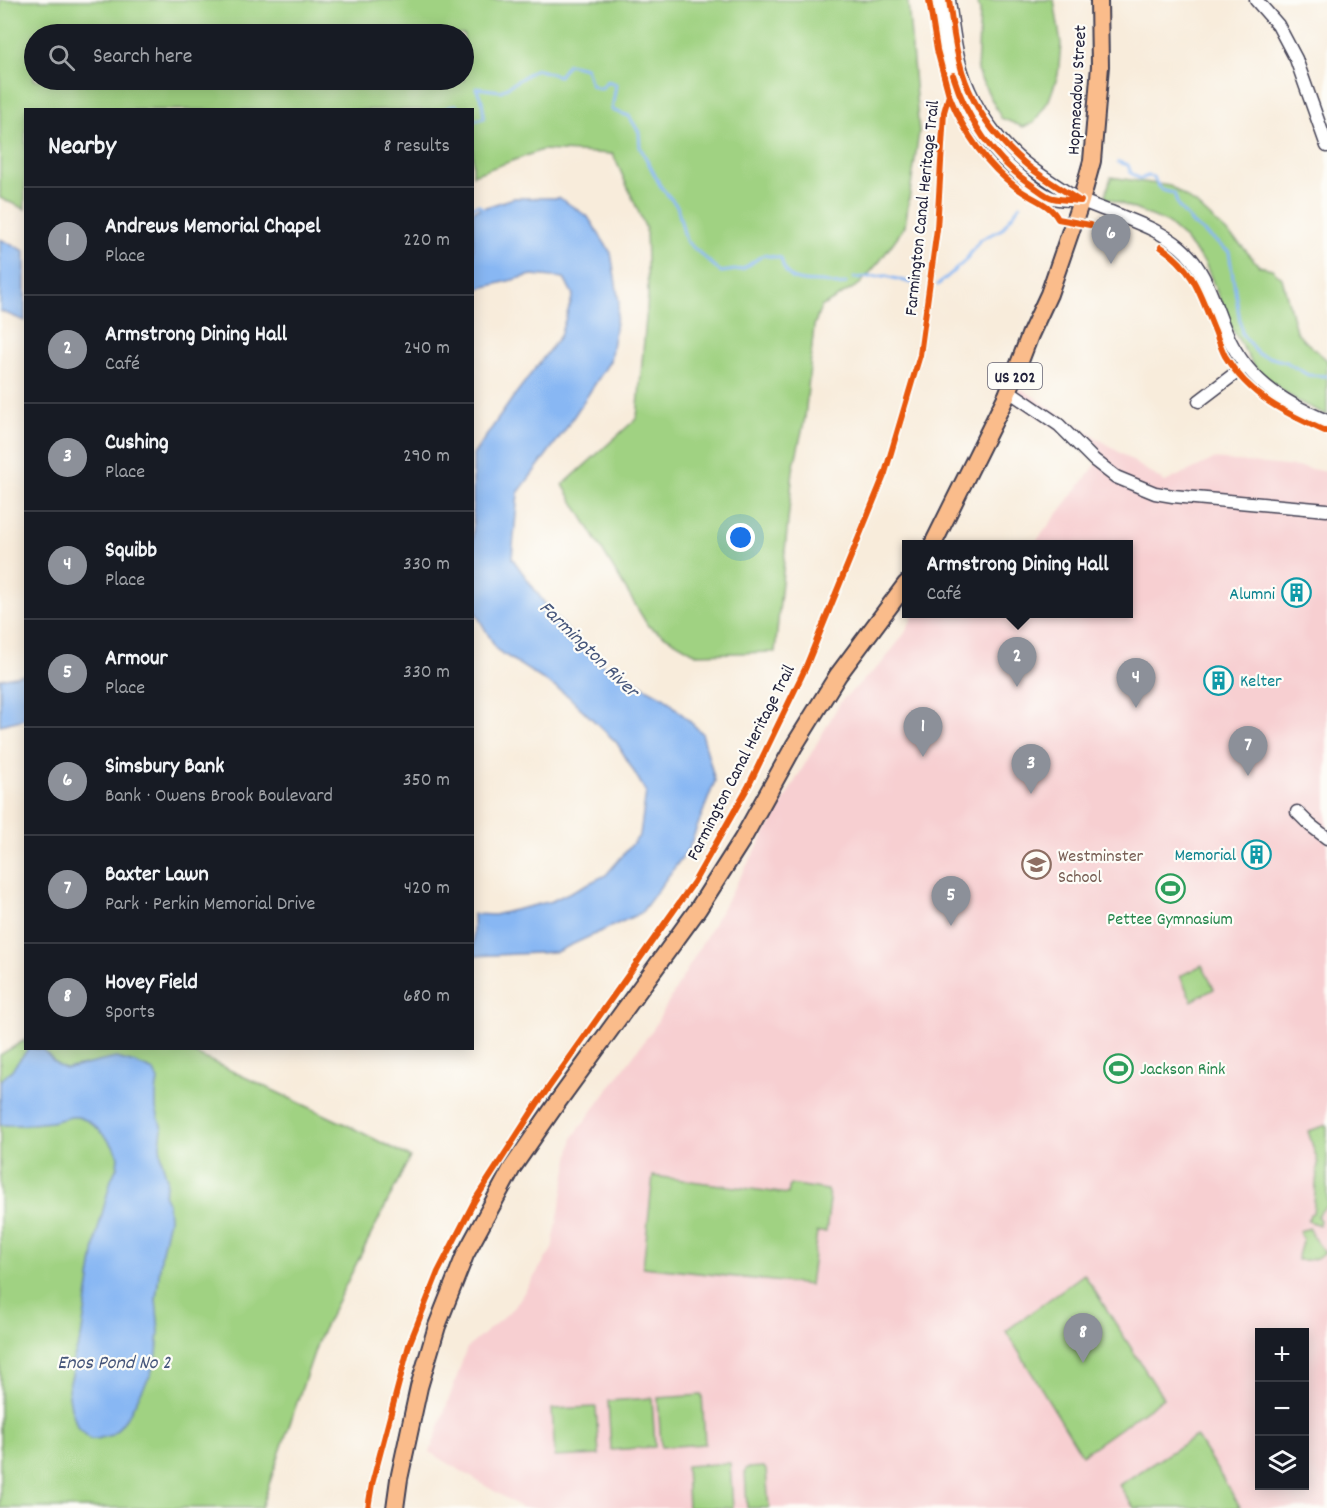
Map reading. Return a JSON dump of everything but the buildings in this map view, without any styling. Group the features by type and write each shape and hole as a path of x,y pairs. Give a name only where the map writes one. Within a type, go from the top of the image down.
{"highway":[{"name":"Hopmeadow Street","path":"935,540 1009,391 1030,335 1049,294 1081,201 1092,160 1100,66 1099,0"},
{"path":"395,1508 419,1387 437,1326 465,1255 512,1168 698,909 742,840 794,746 838,675 902,589"}],"street":[{"path":"938,0 958,91 978,130 994,153 1022,179 1051,198 1081,201"},
{"path":"949,0 959,60 967,87 993,131 1012,152 1030,167 1081,201 1150,227 1180,247 1200,271 1225,331 1245,366 1272,392 1327,421"},
{"path":"1256,0 1278,26 1296,59 1327,146"},
{"path":"1199,401 1245,366"},
{"path":"1009,391 1059,425 1102,467 1116,477 1155,493 1327,510"},
{"path":"1297,812 1327,838"}],"shaded area":[{"name":"Westminster School","path":"1020,388 1165,482 1214,459 1327,472 1327,1508 522,1508 430,1452 467,1348 514,1308 552,1249 573,1137 653,1029 841,701 882,663 905,633 912,618 1133,618 1133,540 1037,540 1102,457 1013,401"}],"green space":[{"path":"0,0 906,0 908,2 919,133 905,226 860,284 821,307 814,326 805,418 793,470 775,652 696,654 648,626 563,485 637,418 648,296 646,229 613,154 542,150 474,175 474,108 24,108 24,209 0,198"},
{"path":"977,0 1054,0 1061,44 1058,75 1049,100 1034,123 1023,127 1001,118 977,71 980,10"},
{"path":"1111,177 1170,186 1197,205 1242,246 1259,266 1272,269 1282,278 1296,331 1327,360 1327,415 1301,403 1269,381 1253,365 1231,327 1205,263 1182,236 1166,222 1105,197"},
{"path":"1202,965 1214,989 1192,1001 1180,976"},
{"path":"24,1041 24,1050 187,1050 410,1157 319,1338 261,1508 0,1508 0,1055"},
{"path":"1327,1125 1327,1205 1317,1216 1320,1220 1319,1225 1308,1221 1310,1214 1313,1213 1318,1163 1308,1131"},
{"path":"653,1176 788,1194 790,1184 827,1190 830,1200 826,1232 817,1232 810,1285 643,1267"},
{"path":"1310,1228 1313,1237 1325,1253 1312,1260 1297,1260 1303,1238 1299,1231"},
{"path":"1084,1274 1163,1398 1082,1455 1006,1331"},
{"path":"702,1395 705,1444 661,1447 658,1398"},
{"path":"652,1398 655,1447 611,1450 608,1401"},
{"path":"596,1407 599,1455 555,1457 552,1409"},
{"path":"1196,1436 1241,1508 1134,1508 1119,1485"},
{"path":"730,1463 733,1508 688,1508 686,1466"},
{"path":"764,1467 769,1508 747,1508 745,1471 747,1468"}],"water":[{"path":"514,198 560,198 588,217 611,253 619,302 610,361 565,430 518,493 512,558 553,615 596,661 665,698 702,733 715,781 689,848 641,913 556,952 474,956 474,914 494,915 552,901 606,875 640,835 646,792 617,743 567,695 497,650 474,610 474,454 560,336 573,295 564,278 532,275 474,290 474,211"},
{"path":"0,239 24,251 24,321 0,311"},
{"path":"24,674 24,719 0,725 0,679"},
{"name":"Enos Pond No 2","path":"27,1050 43,1050 59,1066 66,1069 116,1058 154,1071 158,1080 156,1109 162,1129 160,1145 167,1179 164,1194 168,1203 169,1219 156,1299 159,1332 157,1354 151,1374 128,1416 111,1435 97,1439 90,1439 77,1426 68,1390 73,1371 73,1360 81,1338 97,1233 111,1180 117,1167 118,1156 113,1146 99,1130 88,1121 78,1117 22,1125 0,1125 0,1081"}],"waterway":[{"path":"474,120 484,118 482,101 476,88 501,91 536,69 559,76 568,64 586,68 591,85 601,89 607,81 616,84 612,110 629,116 639,132 640,147 661,187 677,206 686,241 721,272 743,269 763,255 781,258 787,273 795,279 837,285 846,283"},
{"path":"448,108 456,105 457,108"},
{"path":"1118,162 1128,165 1131,173 1140,179 1153,177 1161,189 1174,193 1178,206 1192,223 1229,252 1242,334 1258,354 1286,362 1308,375 1327,376"},
{"path":"474,206 478,205 486,211"},
{"path":"938,285 965,261 980,240 1002,229 1020,205"},
{"path":"854,278 886,276 912,283"}],"cycle path":[{"name":"Farmington Canal Heritage Trail","path":"368,1508 372,1484 409,1345 438,1272 475,1200 537,1104 694,882 748,787 805,669 885,473 920,355 937,229 944,112 949,95 937,50 929,0"},
{"path":"949,0 961,69 980,112 1002,141 1019,158 1078,200"},
{"path":"953,75 974,123 1006,164 1048,196 1081,201"},
{"name":"Farmington Canal Heritage Trail","path":"949,95 968,134 985,158 1005,179 1045,205 1058,219 1090,225"},
{"path":"1161,247 1189,274 1225,356 1235,370 1257,393 1270,402 1327,432"}],"place":[{"name":"Simsbury Bank","path":"1111,264"},
{"name":"Alumni","path":"1296,593"},
{"name":"Kelter","path":"1219,680"},
{"name":"Armstrong Dining Hall","path":"1017,687"},
{"name":"Squibb","path":"1136,708"},
{"name":"Andrews Memorial Chapel","path":"923,757"},
{"name":"Baxter Lawn","path":"1248,776"},
{"name":"Cushing","path":"1031,794"},
{"name":"Memorial","path":"1257,854"},
{"name":"Westminster School","path":"1037,865"},
{"name":"Pettee Gymnasium","path":"1170,889"},
{"name":"Armour","path":"951,926"},
{"name":"Jackson Rink","path":"1119,1068"},
{"name":"Hovey Field","path":"1083,1363"}],"water label":[{"name":"Farmington River","path":"590,648"}]}
